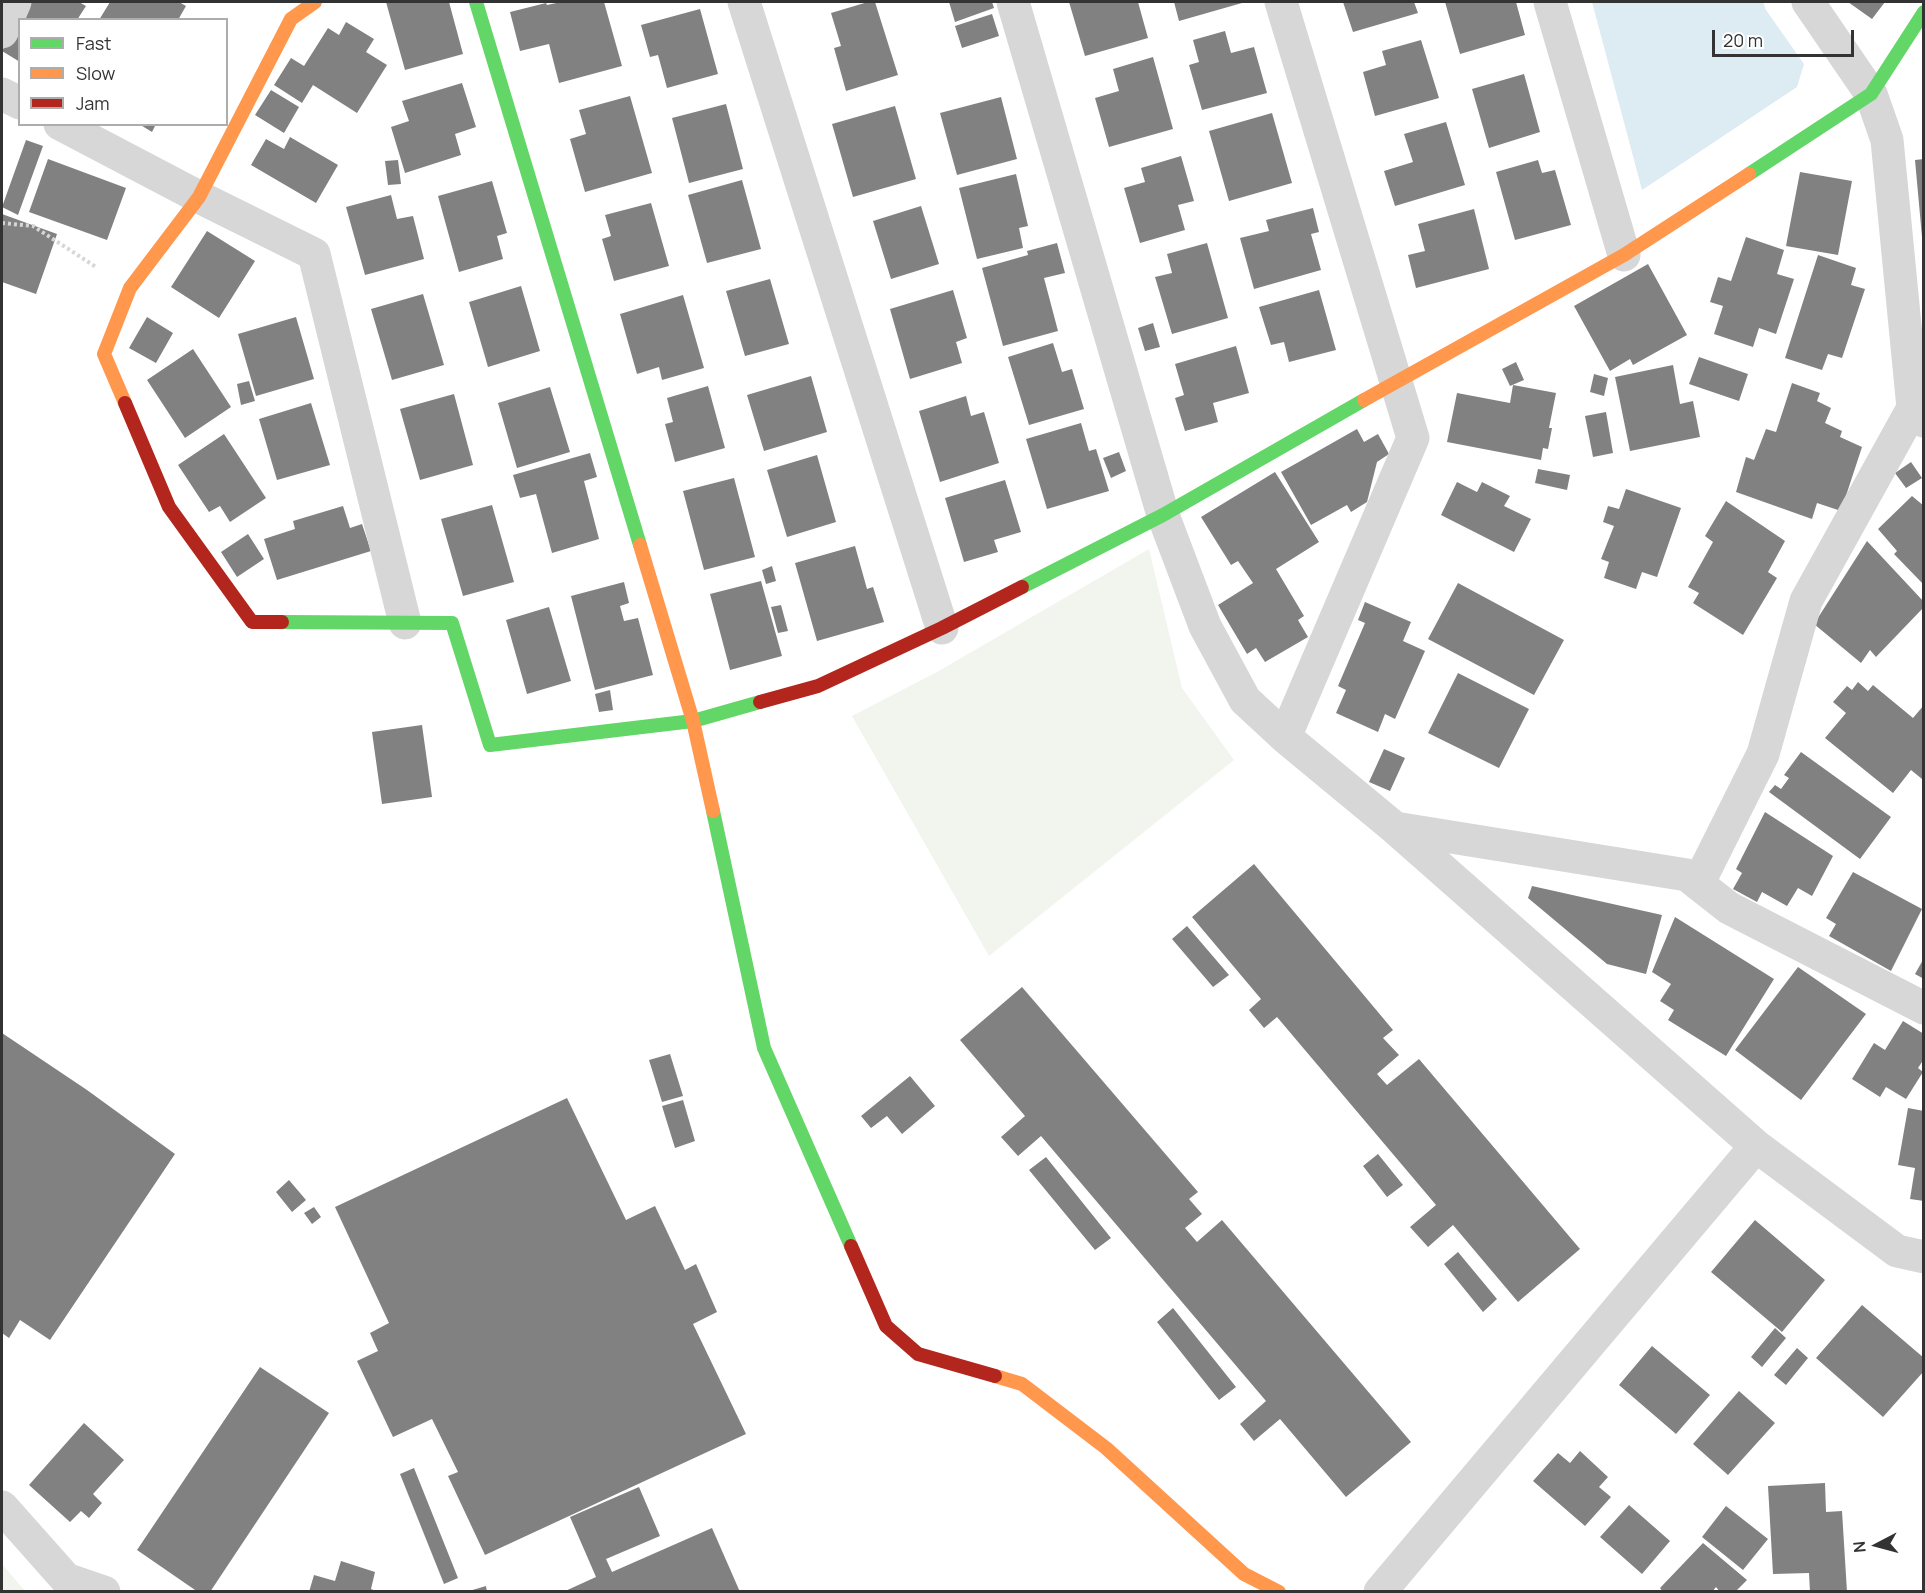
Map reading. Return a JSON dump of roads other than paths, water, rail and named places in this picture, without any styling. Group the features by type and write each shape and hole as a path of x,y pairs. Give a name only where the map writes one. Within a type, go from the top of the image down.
{"street":[{"path":"2,32 15,2"},
{"path":"315,2 291,19 199,197 130,288 104,354 170,507 252,622 452,623 490,745 693,720 818,686 942,628 1163,515 1624,255 1871,94 1923,12"},
{"path":"476,2 693,720 764,1048 886,1326 918,1354 1023,1384 1106,1448 1244,1574 1279,1592"},
{"path":"744,2 942,628"},
{"path":"1013,2 1163,515 1205,626 1245,700 1285,737 1395,828 1756,1146 1897,1251 1923,1257"},
{"path":"1281,2 1413,438 1285,737"},
{"path":"1550,2 1624,255"},
{"path":"1698,884 1763,754 1806,602 1918,414 1887,140 1871,94 1808,2"},
{"path":"2,94 18,102"},
{"path":"64,126 314,254 405,623"},
{"path":"1395,828 1687,875 1729,908 1923,1008"},
{"path":"1380,1592 1756,1146"},
{"path":"2,1507 66,1579 104,1592"}]}
